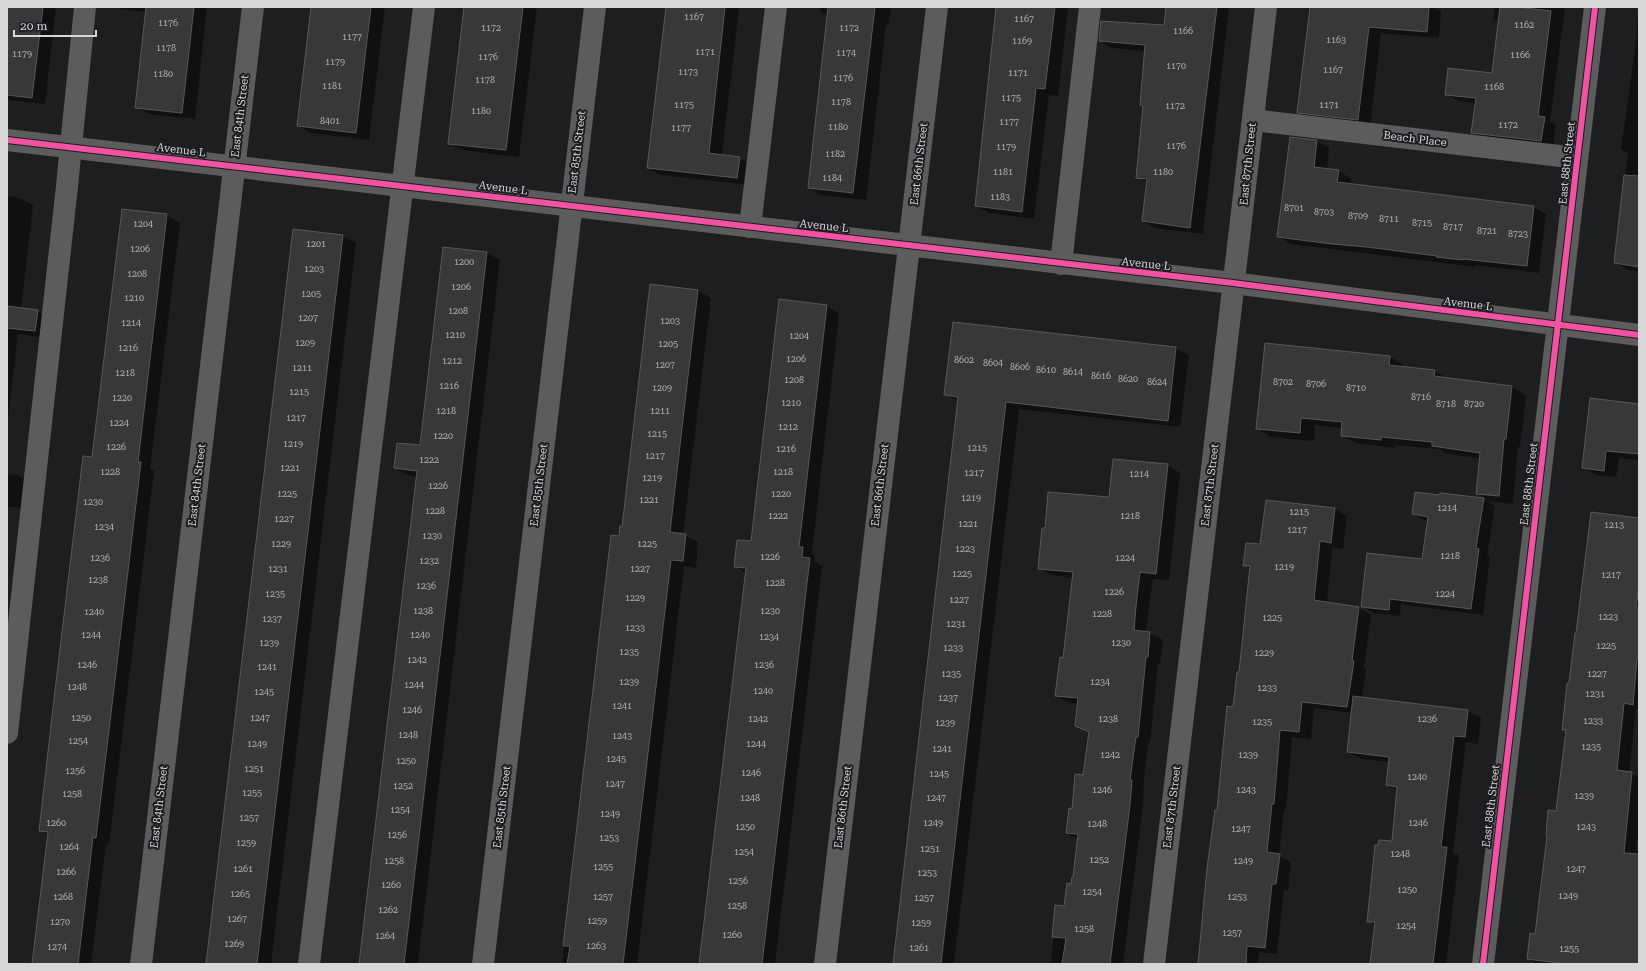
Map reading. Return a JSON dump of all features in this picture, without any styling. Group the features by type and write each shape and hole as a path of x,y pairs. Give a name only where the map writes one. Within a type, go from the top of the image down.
{"street":[{"path":"7,732 85,7"},
{"name":"East 84th Street","path":"141,964 253,7"},
{"path":"310,964 424,7"},
{"name":"East 85th Street","path":"483,964 595,7"},
{"path":"750,227 776,7"},
{"name":"East 86th Street","path":"825,964 937,7"},
{"path":"1061,264 1090,7"},
{"name":"East 87th Street","path":"1154,964 1232,283 1266,7"},
{"name":"East 88th Street","path":"1483,964 1595,7"},
{"name":"Beach Place","path":"1253,120 1577,158"},
{"name":"Avenue L","path":"7,140 1232,283 1558,326 1639,335"}],"building":[{"path":"7,7 43,7 32,98 7,95"},
{"path":"146,7 194,7 182,113 135,108"},
{"path":"311,7 371,7 356,133 297,126"},
{"path":"464,7 523,7 506,150 448,144"},
{"path":"666,7 725,7 709,153 740,157 737,178 647,168"},
{"path":"828,7 875,7 853,193 808,188"},
{"path":"996,7 1055,7 1045,89 1036,88 1022,212 975,206"},
{"path":"1166,7 1217,7 1190,228 1142,221 1147,179 1136,178 1143,106 1140,105 1145,45 1099,41 1101,21 1164,25"},
{"path":"1310,7 1429,7 1427,32 1369,27 1358,120 1297,113"},
{"path":"1500,7 1517,7 1551,11 1538,116 1545,117 1541,141 1471,133 1476,98 1445,95 1448,68 1492,73"},
{"path":"1290,137 1317,140 1314,167 1339,170 1337,182 1534,206 1527,266 1436,257 1437,256 1277,237"},
{"path":"1624,175 1639,176 1639,267 1614,263"},
{"path":"122,209 167,214 138,462 141,462 113,697 96,838 93,837 78,964 32,964 48,832 39,831 54,699 83,456 92,457"},
{"path":"293,229 343,235 257,964 206,964"},
{"path":"443,247 487,252 414,880 404,964 359,964 417,471 394,468 397,443 420,445"},
{"path":"650,284 698,290 670,532 686,534 683,561 671,560 623,964 567,964 570,946 563,946 611,535 619,536 620,526 622,527"},
{"path":"779,299 827,305 799,547 803,547 802,557 810,558 762,964 699,964 746,568 734,567 737,540 751,541"},
{"path":"7,306 38,310 35,331 7,328"},
{"path":"953,322 1176,347 1168,421 1006,402 941,964 893,964 958,397 944,395"},
{"path":"1265,343 1390,356 1389,365 1435,370 1434,376 1512,386 1506,439 1504,439 1499,496 1476,494 1480,453 1432,446 1432,442 1381,437 1381,440 1341,436 1342,422 1301,418 1300,433 1256,429"},
{"path":"1590,398 1639,404 1639,454 1606,451 1604,471 1582,468"},
{"path":"1113,459 1168,464 1156,574 1140,572 1136,606 1134,630 1150,632 1138,737 1136,737 1130,780 1132,780 1130,805 1110,964 1062,964 1066,938 1052,937 1055,905 1064,906 1067,883 1071,884 1073,877 1078,834 1066,833 1069,808 1072,809 1075,774 1083,775 1089,732 1075,726 1078,698 1055,696 1060,657 1063,658 1073,572 1038,569 1042,528 1045,528 1048,492 1109,497"},
{"path":"1415,492 1484,498 1476,548 1479,549 1471,609 1390,599 1389,610 1361,607 1367,553 1422,559 1428,517 1412,514"},
{"path":"1266,500 1335,508 1331,543 1320,541 1314,600 1359,607 1352,661 1354,661 1347,707 1302,702 1299,732 1280,730 1274,804 1272,804 1267,852 1280,854 1276,884 1272,884 1265,948 1247,946 1246,964 1198,964 1207,868 1215,810 1217,810 1227,706 1233,707 1237,672 1239,672 1250,566 1243,566 1246,543 1260,544"},
{"path":"1591,512 1639,518 1639,583 1636,608 1639,608 1639,659 1637,659 1633,705 1624,703 1617,770 1632,772 1624,853 1639,854 1639,964 1566,964 1527,959 1530,933 1535,934 1547,836 1548,810 1556,811 1566,730 1562,730 1567,683 1569,683"},
{"path":"1353,696 1468,710 1465,737 1454,736 1441,847 1447,847 1433,964 1370,964 1375,922 1367,922 1375,845 1378,845 1379,840 1392,841 1397,787 1386,785 1389,757 1347,752"}],"cycle path":[{"path":"1483,964 1595,7"},
{"path":"7,140 1233,283 1639,335"}]}
